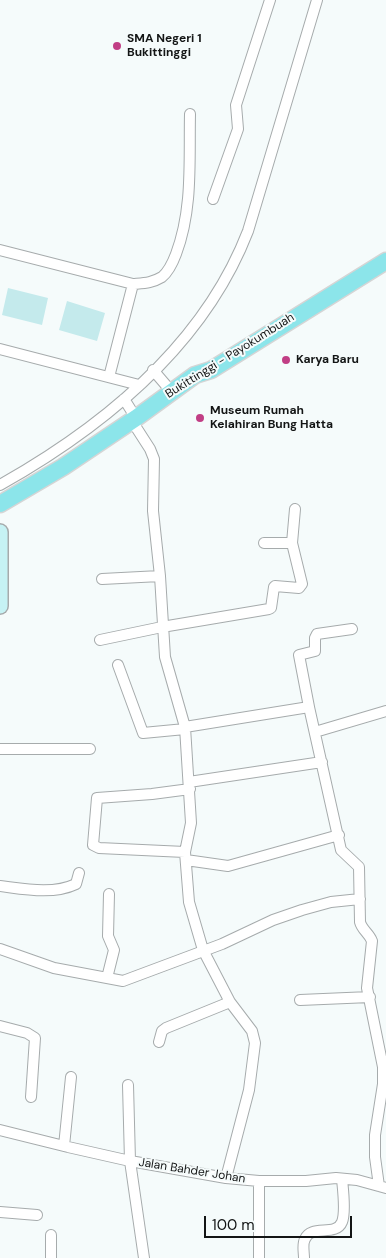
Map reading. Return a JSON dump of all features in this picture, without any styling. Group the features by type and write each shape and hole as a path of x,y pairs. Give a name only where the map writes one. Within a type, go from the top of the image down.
{"main road":[{"path":"195,375 208,362 386,248"},
{"name":"Bukittinggi - Payokumbuah","path":"0,504 63,466 134,419 195,375 211,370 386,261"}],"street":[{"path":"213,199 238,129 236,105 270,0"},
{"path":"0,485 75,438 112,411 190,331 225,279 238,257 248,231 317,0"},
{"path":"0,250 133,284 150,283 164,275 172,262 180,242 189,204 190,114"},
{"path":"110,377 133,284"},
{"path":"0,349 138,385"},
{"path":"153,370 171,391"},
{"path":"124,400 154,459 153,511 166,664 185,728 191,823 186,856 189,902 203,950 230,1002 252,1031 255,1043 249,1090 226,1178"},
{"path":"100,640 271,608 275,586 299,588 302,584 292,543 295,509"},
{"path":"0,532 0,606"},
{"path":"264,543 292,543"},
{"path":"102,579 160,576"},
{"path":"352,629 317,634 314,638 315,651 299,655 314,732 341,850 359,867 361,927 370,936 372,941 367,988 382,1028 383,1084 375,1135 375,1157 382,1187"},
{"path":"118,665 143,733 185,728 309,707"},
{"path":"314,732 386,711"},
{"path":"0,749 90,749"},
{"path":"322,762 189,785 144,795 96,798 93,845 96,847 186,856 220,866 228,866 338,835"},
{"path":"0,886 44,890 70,887 76,884 79,873"},
{"path":"107,978 114,950 108,936 109,894"},
{"path":"0,950 54,968 119,981 130,979 222,944 272,920 331,902 360,899"},
{"path":"300,1000 370,996"},
{"path":"159,1042 162,1031 166,1028 230,1002"},
{"path":"0,1026 28,1033 35,1038 31,1097"},
{"path":"64,1146 72,1078"},
{"path":"128,1085 130,1161 144,1258"},
{"name":"Jalan Bahder Johan","path":"0,1130 130,1161 226,1178 259,1181 342,1179 357,1180 382,1187"},
{"path":"304,1258 304,1240 307,1235 312,1232 337,1228 341,1224 343,1218 342,1179"},
{"path":"259,1181 259,1258"},
{"path":"0,1212 37,1215"},
{"path":"50,1235 51,1258"}],"shaded area":[{"path":"8,288 48,298 42,325 2,315"},
{"path":"67,301 105,313 97,341 59,330"}],"place":[{"name":"SMA Negeri 1 Bukittinggi","path":"117,46"},
{"name":"Karya Baru","path":"286,360"},
{"name":"Museum Rumah Kelahiran Bung Hatta","path":"200,418"}]}
